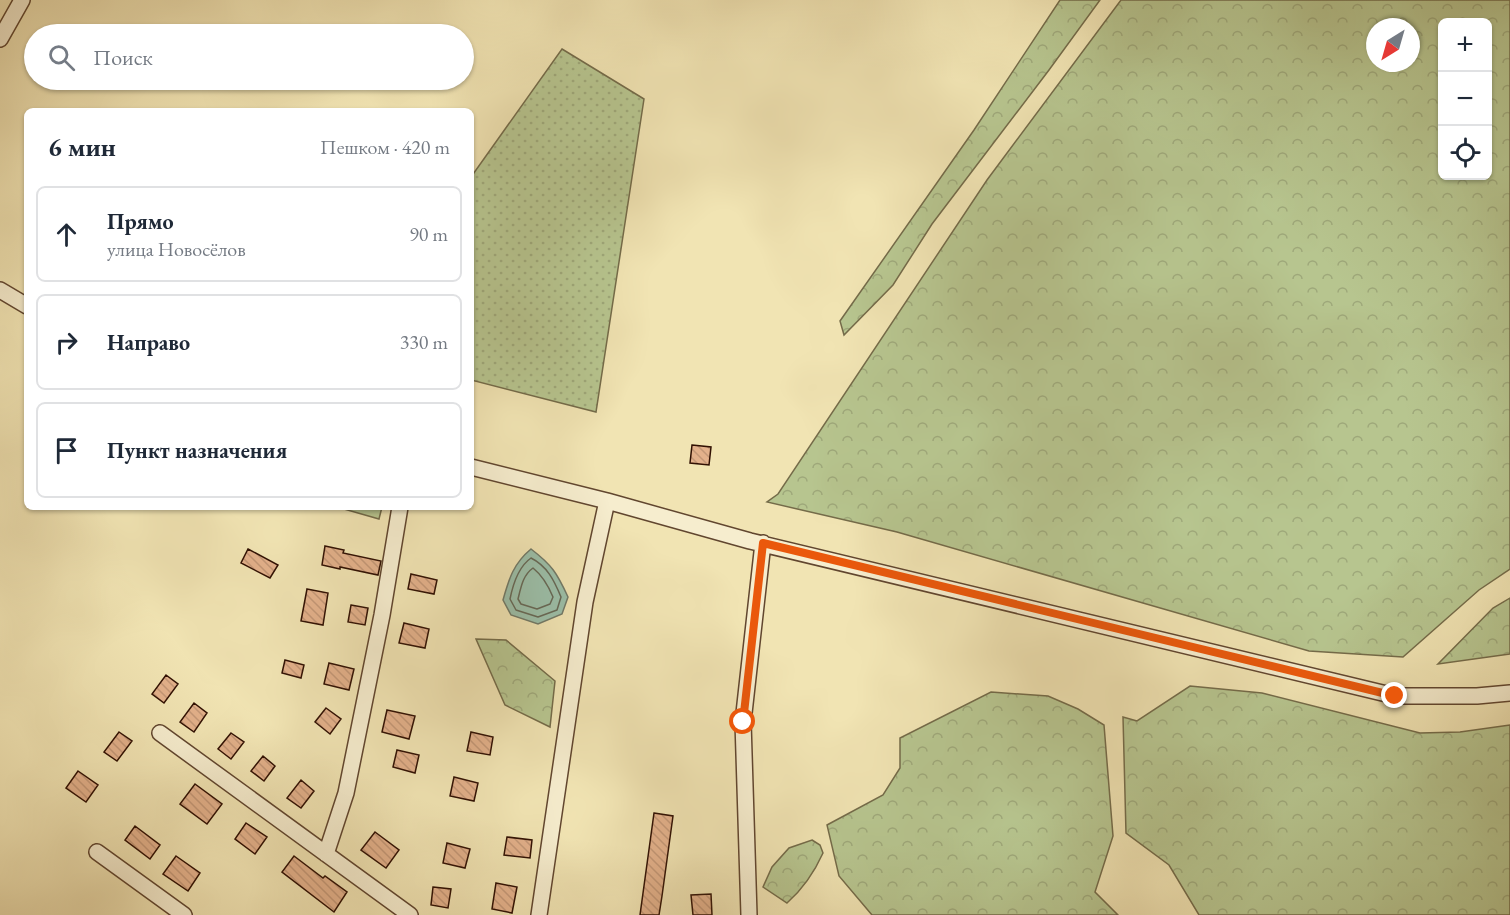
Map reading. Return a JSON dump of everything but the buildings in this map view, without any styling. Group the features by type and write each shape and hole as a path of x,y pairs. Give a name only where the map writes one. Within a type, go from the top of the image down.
{"street":[{"path":"0,39 22,0"},
{"path":"0,290 24,304"},
{"path":"474,468 607,501 750,541 1395,696 1477,696 1510,693"},
{"path":"539,915 585,602 607,501"},
{"path":"326,854 348,782 382,615 400,510"},
{"path":"749,915 743,722 763,543"},
{"path":"160,733 410,915"},
{"path":"97,852 183,915"}],"green space":[{"path":"1060,0 1100,0 932,224 893,285 844,335 840,321 974,130"},
{"path":"1121,0 1510,0 1510,569 1479,590 1403,657 1309,651 897,532 767,502 778,494 987,180"},
{"path":"562,49 644,99 596,412 474,381 474,173"},
{"path":"348,510 381,510 379,519"},
{"path":"1510,598 1510,654 1438,664 1493,608"},
{"path":"476,639 506,640 555,681 550,727 505,705"},
{"path":"1190,686 1262,693 1420,733 1460,732 1510,725 1510,915 1199,915 1169,865 1126,833 1123,717 1137,721"},
{"path":"991,692 1048,696 1078,709 1104,725 1113,836 1095,892 1118,915 872,915 839,876 827,825 883,795 900,768 900,738"},
{"path":"812,840 820,845 823,853 799,892 787,903 763,887 772,867 789,848"}],"water":[{"path":"531,549 553,570 568,597 562,614 538,624 511,615 503,600 516,566"}],"route":[{"path":"743,722 763,543 1395,696"}]}
